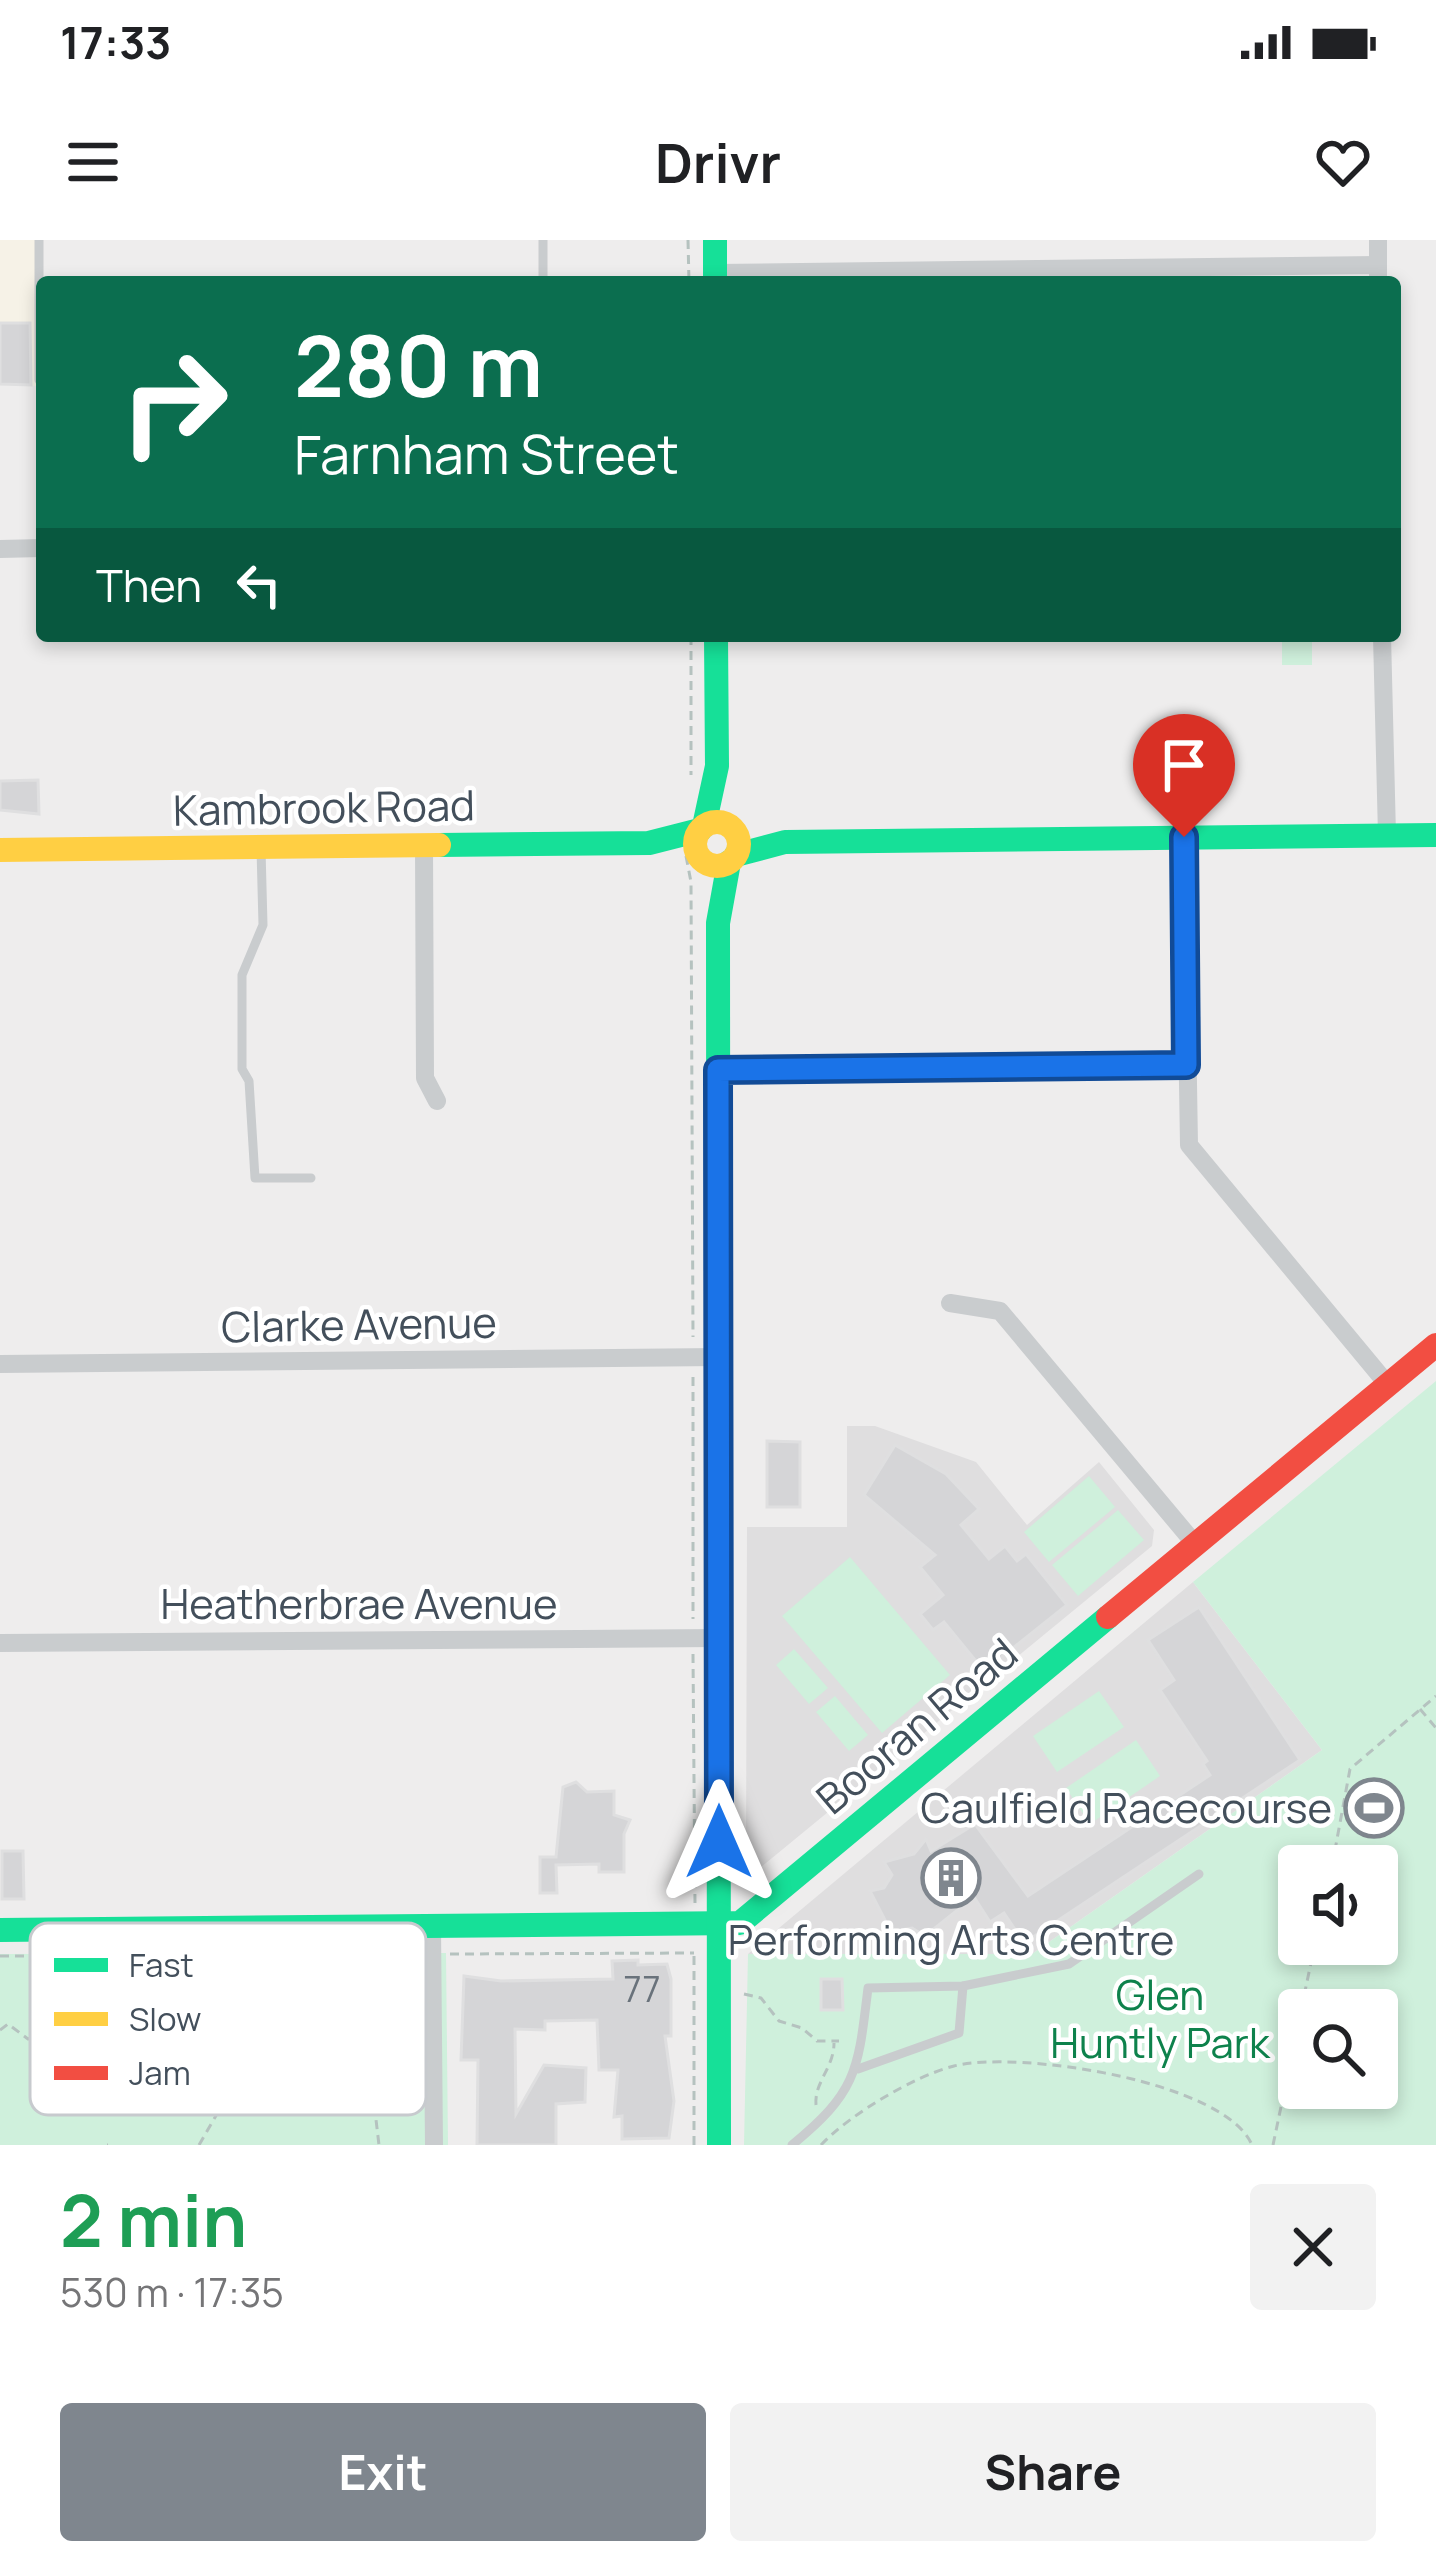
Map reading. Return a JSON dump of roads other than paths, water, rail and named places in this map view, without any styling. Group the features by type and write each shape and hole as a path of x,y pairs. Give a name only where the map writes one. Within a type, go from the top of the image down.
{"street":[{"path":"715,240 715,276"},
{"path":"881,276 1378,273 1378,240"},
{"path":"0,549 36,548"},
{"path":"716,642 717,828"},
{"path":"1382,642 1387,835"},
{"path":"717,828 695,843 711,858 718,923 719,2145"},
{"path":"711,858 739,842 717,828"},
{"name":"Kambrook Road","path":"0,850 649,843 717,828 784,842"},
{"name":"Kambrook Road","path":"649,843 711,858 784,842 1436,835"},
{"path":"1184,837 1189,1145 1388,1385"},
{"path":"424,846 425,1078 437,1101"},
{"path":"718,1070 1186,1065"},
{"path":"950,1303 1000,1310 1196,1544"},
{"name":"Booran Road","path":"426,1927 719,1927 748,1918 1436,1345"},
{"name":"Clarke Avenue","path":"0,1364 719,1357"},
{"name":"Heatherbrae Avenue","path":"0,1642 719,1638"},
{"path":"426,1940 432,1954 434,2145"}],"lane":[{"path":"39,240 39,276"},
{"path":"543,240 543,276"},
{"path":"261,848 263,925 242,975 242,1070 248,1082 255,1178 311,1178"},
{"path":"792,2145 823,2118 858,2069 868,1988 964,1986 1069,1964 1198,1874"},
{"path":"858,2069 959,2033 964,1986"}],"place":[{"name":"Caulfield Racecourse","path":"1374,1808"},
{"name":"Performing Arts Centre","path":"951,1878"}],"park label":[{"name":"Glen Huntly Park","path":"1160,2019"}]}
